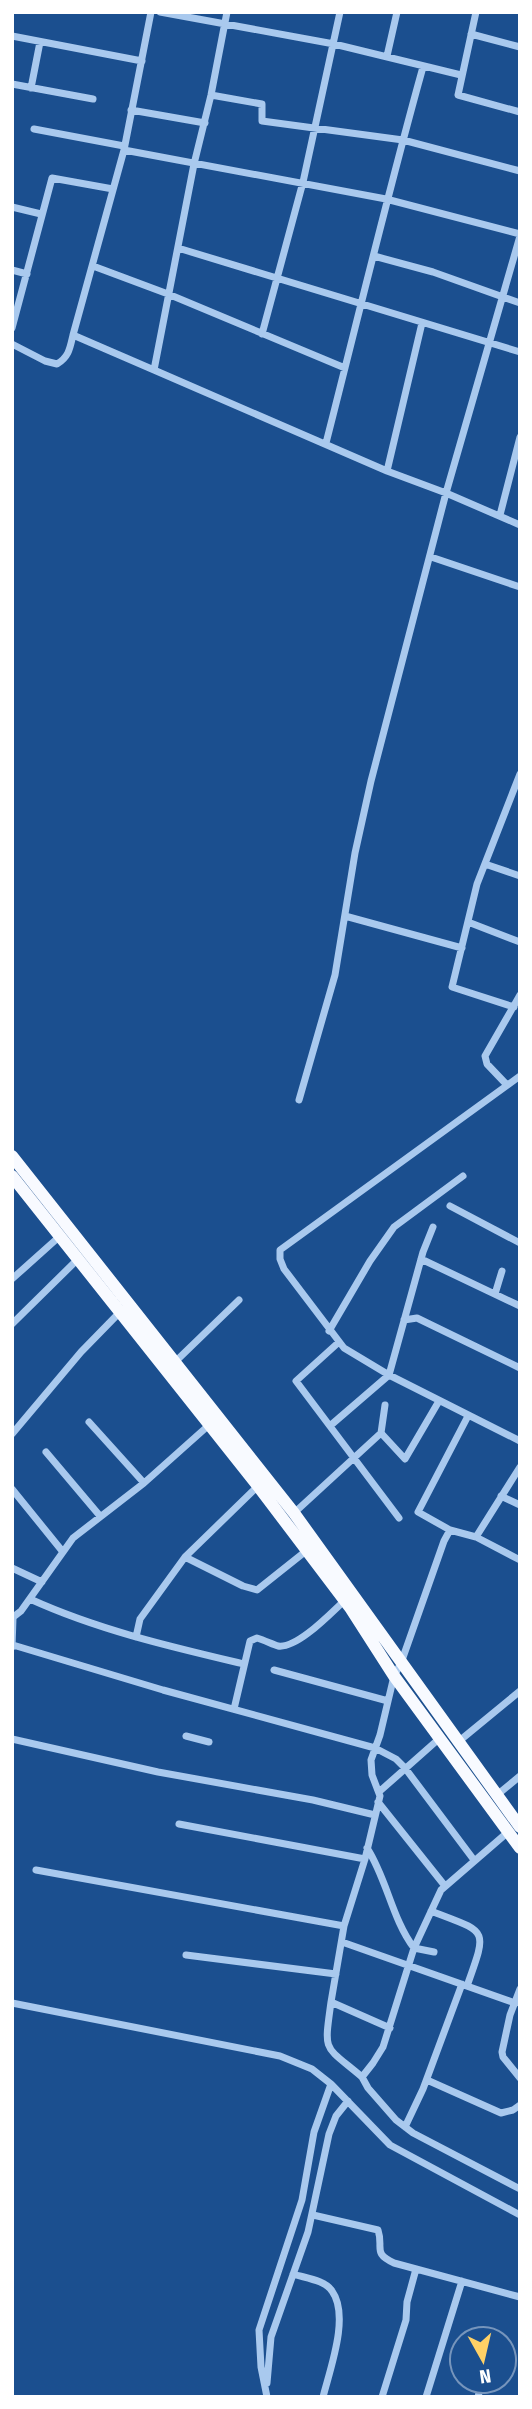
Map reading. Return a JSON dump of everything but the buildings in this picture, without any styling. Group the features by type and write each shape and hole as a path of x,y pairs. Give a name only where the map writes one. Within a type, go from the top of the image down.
{"highway":[{"path":"12,1156 83,1254 120,1312 209,1426 294,1513 401,1663 444,1734 458,1742 497,1796 520,1847"},
{"path":"12,1176 60,1236 83,1254 175,1362 262,1482 306,1551 344,1601 394,1676 444,1734 514,1830"}],"street":[{"path":"12,344 45,361 57,364 69,352 124,148 151,12"},
{"path":"160,12 334,44 461,75"},
{"path":"154,370 227,12"},
{"path":"262,334 303,182 340,12"},
{"path":"387,56 397,12"},
{"path":"476,12 458,95 520,112"},
{"path":"471,34 520,47"},
{"path":"12,36 142,61"},
{"path":"31,88 40,42"},
{"path":"326,443 386,199 423,67"},
{"path":"12,84 93,99"},
{"path":"211,95 262,104 262,121 403,140 520,171"},
{"path":"131,110 205,123"},
{"path":"34,130 194,164 386,199 520,235 446,493 371,781 355,853 335,975 299,1100"},
{"path":"12,328 52,178 113,189"},
{"path":"12,207 41,214"},
{"path":"178,247 520,352"},
{"path":"374,256 433,272 520,303"},
{"path":"93,266 169,294 345,368"},
{"path":"12,270 27,274"},
{"path":"387,471 422,323"},
{"path":"73,335 387,471 520,525"},
{"path":"500,515 520,437"},
{"path":"431,558 520,587"},
{"path":"514,1007 452,987 477,884 520,774"},
{"path":"510,798 520,802"},
{"path":"485,864 520,876"},
{"path":"345,916 462,948"},
{"path":"468,922 520,942"},
{"path":"507,1085 486,1064 485,1056 520,995"},
{"path":"520,1076 280,1250 280,1259 285,1269 344,1348 389,1375 520,1441"},
{"path":"330,1331 370,1261 394,1227 463,1175"},
{"path":"450,1206 520,1243"},
{"path":"331,1426 389,1375 421,1259 433,1227"},
{"path":"12,1279 60,1236"},
{"path":"12,1324 83,1254"},
{"path":"421,1259 520,1306"},
{"path":"495,1294 502,1272"},
{"path":"175,1362 239,1300"},
{"path":"14,1429 120,1312"},
{"path":"404,1320 417,1318 520,1368"},
{"path":"339,1342 296,1381 399,1518"},
{"path":"382,1433 404,1459 439,1401"},
{"path":"294,1513 382,1433 385,1405"},
{"path":"468,1416 418,1512 450,1530 477,1537 520,1560"},
{"path":"89,1422 144,1483"},
{"path":"209,1426 144,1483 74,1538 13,1618 12,1646 375,1748 396,1759 405,1768 474,1860"},
{"path":"46,1452 100,1516"},
{"path":"477,1537 520,1467"},
{"path":"136,1637 140,1619 185,1557 262,1482"},
{"path":"12,1489 63,1552"},
{"path":"501,1496 520,1504"},
{"path":"450,1530 394,1676 375,1748 372,1775 380,1791 368,1848 344,1926 326,2041 328,2049 362,2077 368,2088 405,2127 520,2189"},
{"path":"185,1557 243,1586 257,1590 306,1551"},
{"path":"12,1568 42,1582"},
{"path":"30,1599 136,1637 244,1664"},
{"path":"234,1709 248,1648 254,1639 277,1646 288,1645 305,1635 344,1601"},
{"path":"274,1670 388,1701"},
{"path":"458,1742 520,1691"},
{"path":"380,1791 444,1734"},
{"path":"186,1736 208,1742"},
{"path":"12,1740 145,1769 313,1800 375,1815"},
{"path":"497,1796 520,1776"},
{"path":"378,1802 445,1886"},
{"path":"179,1824 365,1859"},
{"path":"362,2077 373,2063 390,2028 414,1948 445,1886 514,1830"},
{"path":"368,1848 406,1937 414,1948 434,1952"},
{"path":"36,1870 344,1926"},
{"path":"405,2127 480,1951 479,1934 474,1928 431,1911"},
{"path":"342,1942 517,2002"},
{"path":"186,1955 336,1974"},
{"path":"520,1989 502,2052 520,2078"},
{"path":"331,2002 390,2028"},
{"path":"12,2003 280,2056 313,2069 390,2145 520,2215"},
{"path":"427,2080 501,2113 520,2105"},
{"path":"267,2397 261,2367 259,2330 302,2200 314,2132 331,2084"},
{"path":"267,2397 271,2337 313,2216 329,2134 335,2116 348,2101"},
{"path":"313,2216 378,2230 382,2256 394,2263 520,2297"},
{"path":"382,2397 406,2320 407,2302 416,2269"},
{"path":"293,2274 323,2284 332,2291 337,2303 341,2321 323,2397"},
{"path":"426,2397 462,2281"}]}
